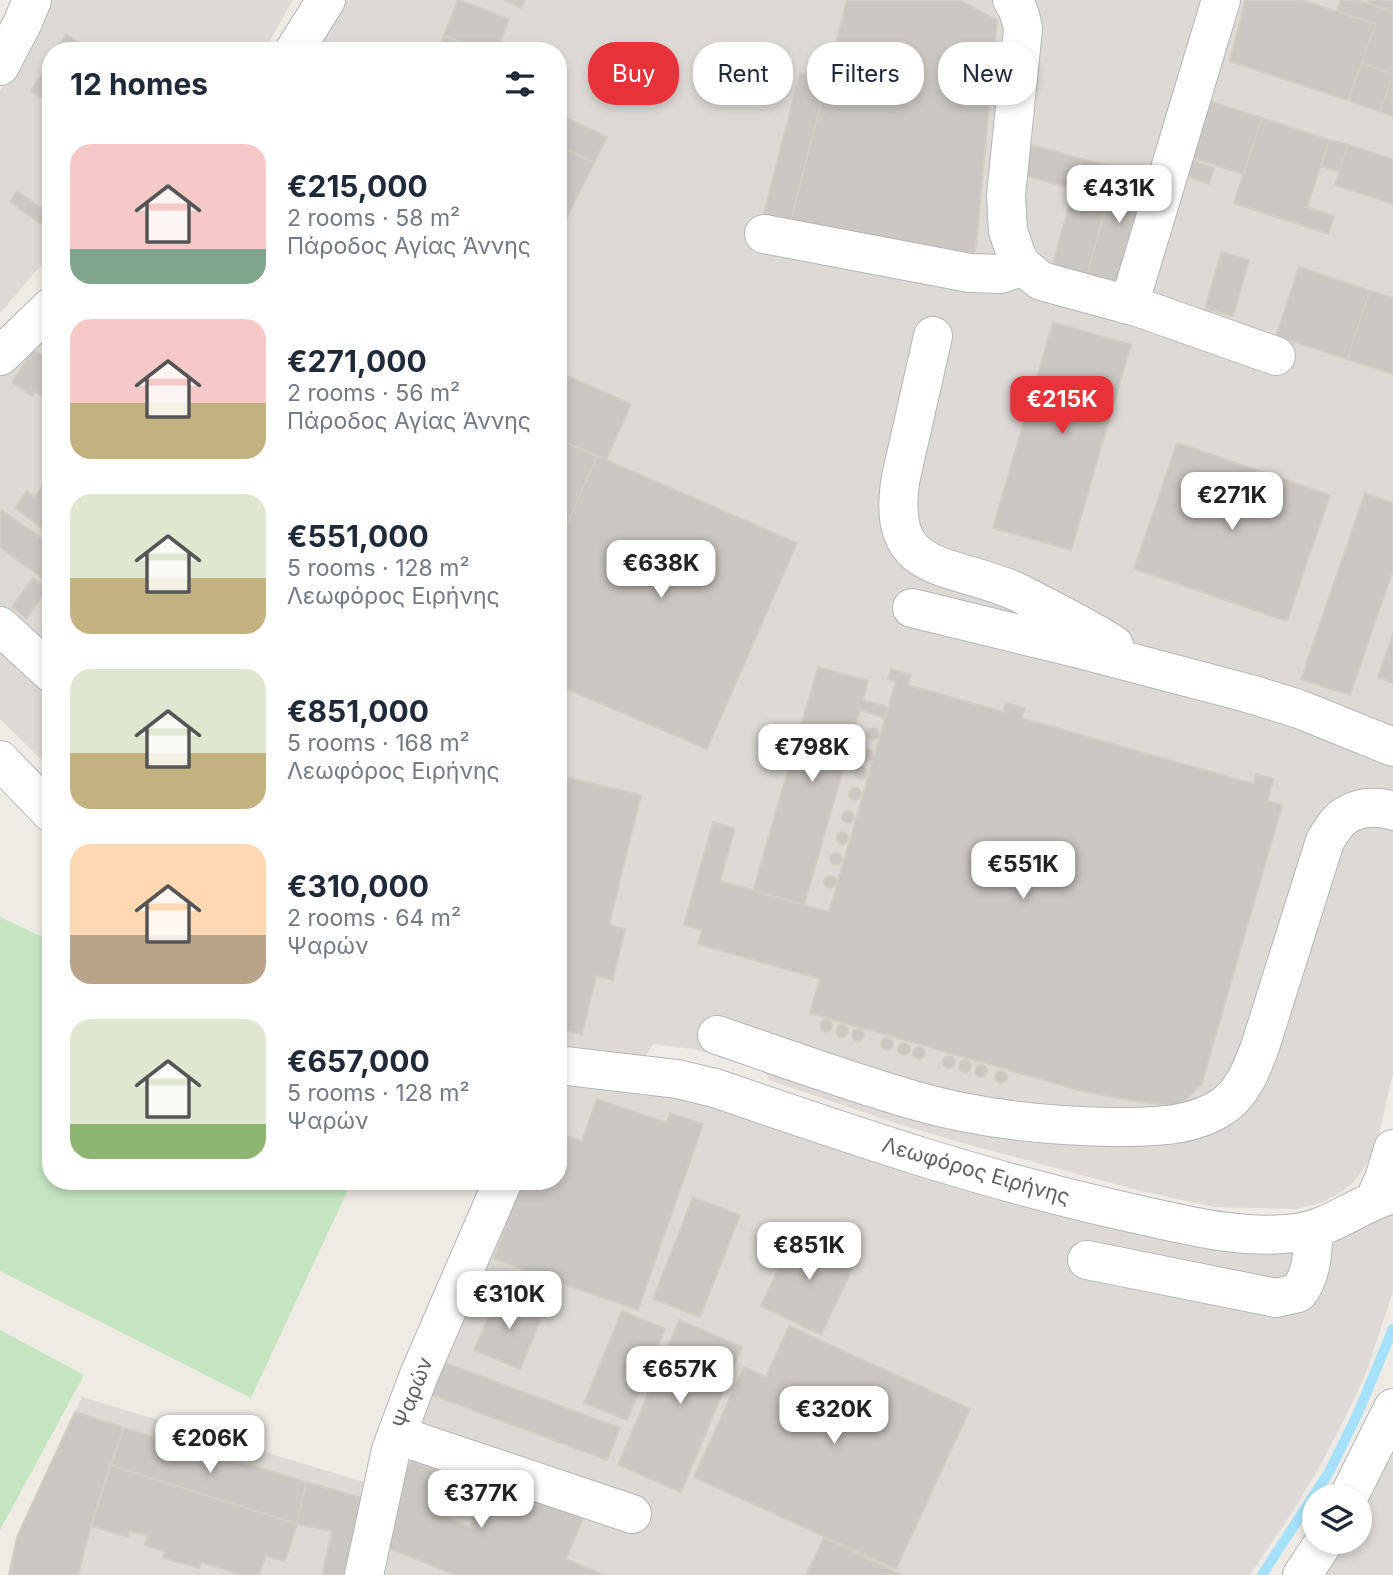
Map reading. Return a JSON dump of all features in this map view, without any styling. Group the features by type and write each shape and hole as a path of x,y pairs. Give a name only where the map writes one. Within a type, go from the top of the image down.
{"street":[{"path":"0,66 32,0"},
{"path":"300,42 326,0"},
{"path":"1012,0 1018,8 1023,29 1006,195 1008,231 1023,266 1041,281 1140,307 1276,356"},
{"path":"1129,305 1221,0"},
{"path":"764,234 970,272 1001,274 1023,266"},
{"path":"0,356 42,316"},
{"path":"933,336 897,500 899,524 906,542 921,557 938,566 1011,589 1089,628 1147,667"},
{"path":"912,608 1247,693 1299,709 1393,747"},
{"path":"0,626 42,665"},
{"path":"0,760 42,804"},
{"path":"717,1035 914,1101 958,1111 1039,1124 1077,1126 1158,1127 1208,1115 1226,1104 1238,1091 1261,1047 1325,841 1343,817 1355,811 1371,807 1393,811"},
{"name":"Λεωφόρος Ειρήνης","path":"567,1066 677,1079 715,1088 1016,1185 1134,1213 1249,1235 1277,1235 1314,1229 1334,1222 1384,1196"},
{"path":"1384,1196 1393,1149"},
{"name":"Ψαρών","path":"364,1575 397,1435 419,1375 499,1190"},
{"path":"1087,1260 1276,1298 1298,1293 1307,1281 1314,1229"},
{"path":"1355,1484 1393,1408"},
{"path":"397,1435 632,1514"},
{"path":"1303,1575 1316,1554"}],"shaded area":[{"path":"45,0 293,0 269,42 42,42 42,264 0,313 0,91"},
{"path":"336,0 1393,0 1393,1073 1375,1152 1354,1182 1341,1192 1325,1201 1295,1209 1214,1207 1137,1190 895,1123 769,1080 764,1067 692,1049 653,1044 643,1060 567,1055 567,42 311,42"},
{"path":"42,332 42,760 0,719 0,377"},
{"path":"567,1077 617,1080 1322,1248 1375,1216 1393,1210 1393,1292 1365,1376 1320,1466 1309,1484 1302,1484 1302,1496 1250,1575 373,1575 390,1490 508,1207 541,1190 567,1190"},
{"path":"82,1397 374,1485 361,1575 9,1575 17,1537"},
{"path":"1393,1439 1393,1575 1315,1575 1328,1554 1372,1554 1370,1484"}],"green space":[{"path":"0,917 42,937 42,1190 348,1190 251,1398 0,1271"},
{"path":"0,1330 84,1375 0,1530"}],"building":[{"path":"458,0 509,19 500,42 461,42 444,35"},
{"path":"504,0 525,0 521,8"},
{"path":"847,0 959,0 997,20 995,42 938,42 938,105 989,105 976,247 969,257 790,224 820,105 924,105 924,42 836,42"},
{"path":"1245,0 1301,0 1376,24 1348,100 1230,61"},
{"path":"1340,0 1357,0 1393,12 1393,74 1361,63 1376,24 1337,12"},
{"path":"1369,0 1393,0 1393,12 1368,3"},
{"path":"66,34 79,42 61,42"},
{"path":"444,35 461,42 441,42"},
{"path":"1361,63 1393,74 1380,112 1348,100"},
{"path":"42,73 42,98 31,91"},
{"path":"800,73 807,75 807,105 821,105 791,220 764,213"},
{"path":"1393,75 1393,116 1380,112"},
{"path":"1206,100 1262,118 1243,174 1188,156"},
{"path":"567,118 607,137 594,163 567,150"},
{"path":"1262,118 1329,140 1307,207 1334,216 1328,234 1234,203"},
{"path":"1329,140 1348,145 1339,172 1321,166"},
{"path":"1027,144 1082,159 1074,189 1024,175"},
{"path":"1348,145 1393,159 1393,204 1335,185"},
{"path":"567,150 594,163 567,217"},
{"path":"1082,159 1117,168 1087,274 1053,264"},
{"path":"1188,159 1214,168 1209,184 1184,175"},
{"path":"1117,168 1151,178 1120,283 1087,274"},
{"path":"17,191 42,209 42,224 10,202"},
{"path":"1221,252 1249,260 1233,316 1205,309"},
{"path":"1299,267 1370,291 1347,359 1276,336"},
{"path":"1370,291 1393,298 1393,374 1347,359"},
{"path":"1053,322 1131,345 1071,550 993,528"},
{"path":"34,350 42,356 42,396 35,391 32,396 12,382"},
{"path":"567,376 631,404 606,460 567,443"},
{"path":"567,443 597,456 571,516 567,514"},
{"path":"1177,443 1330,495 1287,621 1134,569"},
{"path":"597,456 797,543 707,749 567,689 567,524"},
{"path":"42,487 42,528 15,508 27,491 35,497"},
{"path":"1365,493 1393,503 1393,570 1350,695 1301,679"},
{"path":"2,510 42,539 42,578 0,547"},
{"path":"33,578 42,585 42,597 27,618 12,607"},
{"path":"1393,634 1393,683 1378,677"},
{"path":"818,667 868,681 863,700 888,707 885,718 860,710 804,905 753,891"},
{"path":"891,669 911,675 908,685 1003,712 1006,703 1025,708 1021,718 1254,784 1256,774 1274,779 1267,801 1282,805 1202,1083 1179,1107 1083,1091 810,1013 820,979 698,944 702,930 684,924 713,822 735,829 720,881 829,912 896,681 888,679"},
{"path":"873,728 879,734 873,740 867,734"},
{"path":"867,749 873,755 867,761 861,755"},
{"path":"861,767 867,773 861,779 855,773"},
{"path":"567,777 641,795 609,925 625,929 613,980 596,976 582,1034 567,1031"},
{"path":"855,788 861,794 855,800 849,794"},
{"path":"848,811 854,817 848,823 842,817"},
{"path":"842,832 848,838 842,844 836,838"},
{"path":"836,853 842,859 836,865 830,859"},
{"path":"830,876 836,882 830,888 824,882"},
{"path":"826,1020 832,1026 826,1032 820,1026"},
{"path":"842,1025 848,1031 842,1037 836,1031"},
{"path":"858,1029 864,1035 858,1041 852,1035"},
{"path":"887,1038 893,1044 887,1050 881,1044"},
{"path":"904,1043 910,1049 904,1055 898,1049"},
{"path":"919,1047 925,1053 919,1059 913,1053"},
{"path":"949,1056 955,1062 949,1068 943,1062"},
{"path":"965,1060 971,1066 965,1072 959,1066"},
{"path":"981,1065 987,1071 981,1077 975,1071"},
{"path":"1001,1071 1007,1077 1001,1083 995,1077"},
{"path":"597,1099 667,1123 670,1113 703,1124 638,1310 494,1259 518,1190 567,1190 567,1136 582,1141"},
{"path":"693,1197 740,1215 700,1317 653,1299"},
{"path":"797,1230 857,1259 821,1335 761,1306"},
{"path":"499,1293 544,1312 520,1369 474,1350"},
{"path":"622,1311 665,1329 627,1420 584,1403"},
{"path":"679,1320 742,1347 681,1492 618,1465"},
{"path":"789,1326 970,1409 896,1569 694,1477 744,1367 766,1377"},
{"path":"440,1361 620,1428 607,1460 427,1393"},
{"path":"75,1412 124,1428 91,1526 78,1575 9,1575 17,1537"},
{"path":"124,1428 306,1482 297,1524 110,1465"},
{"path":"412,1461 449,1476 434,1513 470,1527 489,1480 583,1518 566,1559 604,1575 455,1575 387,1547 390,1490"},
{"path":"110,1465 297,1524 285,1561 266,1556 259,1575 243,1575 201,1562 199,1568 163,1558 165,1552 145,1545 148,1536 130,1531 128,1537 91,1526"},
{"path":"306,1482 365,1499 348,1575 322,1575 332,1531 297,1524"},
{"path":"824,1538 902,1575 806,1575"}],"waterway":[{"path":"1262,1575 1329,1472 1357,1415 1393,1329"}]}
